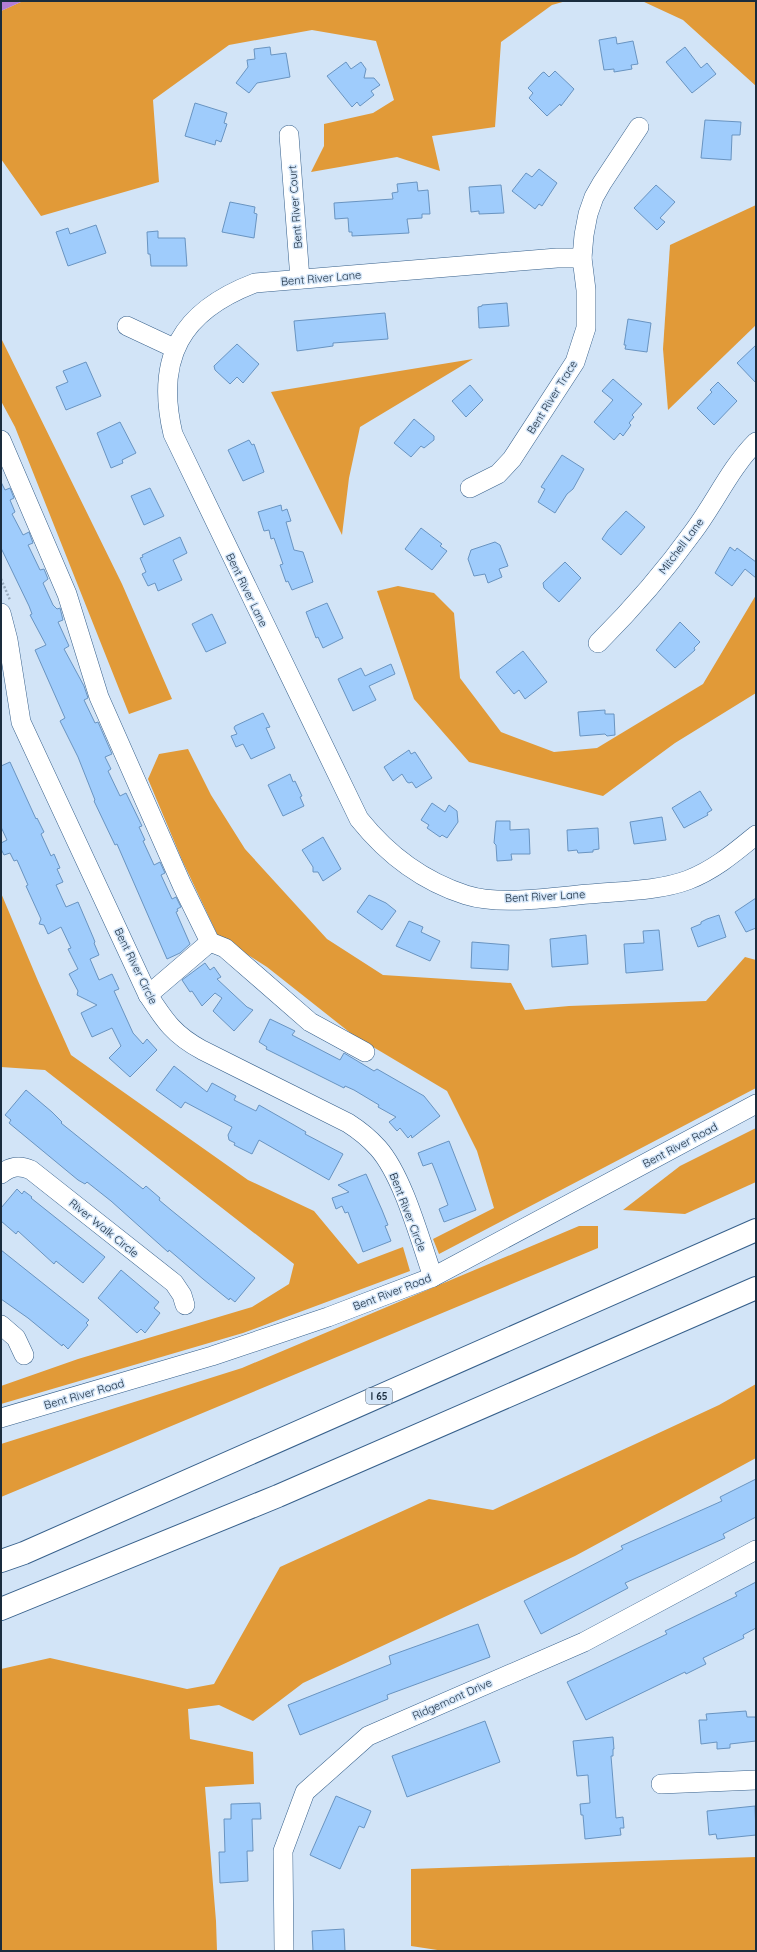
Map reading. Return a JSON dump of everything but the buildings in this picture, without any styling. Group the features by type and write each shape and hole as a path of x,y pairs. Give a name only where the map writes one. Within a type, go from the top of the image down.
{"highway":[{"name":"I 65","path":"1,1561 24,1553 756,1230"},
{"path":"1,1610 278,1496 756,1288"}],"street":[{"name":"Bent River Trace","path":"470,488 498,474 512,459 575,362 586,328 587,311 582,258 584,236 594,197 639,127"},
{"name":"Bent River Court","path":"289,135 300,279"},
{"name":"Bent River Lane","path":"582,258 557,258 255,283 224,296 197,318 174,348 169,367 167,394 168,413 173,434 359,819 370,833 395,858 411,870 450,889 468,895 519,900 627,891 669,885 687,880 715,867 756,835"},
{"path":"127,326 174,348"},
{"path":"1,440 67,594 99,697 182,885 210,942 225,948 310,1022 365,1052"},
{"name":"Mitchell Lane","path":"598,644 665,568 694,531 739,462 756,442"},
{"name":"Bent River Circle","path":"6,609 8,640 21,722 148,995 168,1025 190,1042 348,1123 363,1133 379,1149 392,1169 433,1277"},
{"path":"148,995 210,942"},
{"name":"Bent River Road","path":"1,1418 212,1356 328,1316 433,1277 756,1104"},
{"name":"River Walk Circle","path":"6,1170 23,1166 31,1170 174,1284 182,1294 185,1305"},
{"path":"1,1325 16,1338 24,1356"},
{"name":"Ridgemont Drive","path":"284,1951 282,1851 304,1792 368,1736 584,1642 756,1550"},
{"path":"661,1784 756,1780"}],"path":[{"path":"1,579 6,609"}],"shaded area":[{"path":"1,1 23,1 1,11"},
{"path":"23,1 566,1 552,5 501,42 495,127 432,136 440,171 397,157 311,172 324,146 324,124 373,113 394,100 376,41 312,30 229,45 153,100 159,182 41,216 1,159 1,11"},
{"path":"642,1 756,1 756,86 683,20"},
{"path":"756,205 756,325 668,410 663,349 670,245"},
{"path":"1,338 122,584 172,699 129,714 15,427 1,401"},
{"path":"473,359 360,427 349,478 342,535 271,392"},
{"path":"398,586 434,593 454,613 460,678 501,732 554,752 597,748 703,684 756,595 756,693 675,743 603,796 469,762 414,699 377,591"},
{"path":"188,749 211,795 245,849 327,939 383,975 511,983 525,1010 569,1006 706,1001 745,957 756,960 756,1088 439,1254 433,1239 494,1208 477,1151 447,1091 353,1035 267,967 218,936 182,860 148,779 159,754"},
{"path":"1,893 71,1055 248,1180 314,1211 358,1264 403,1247 410,1271 243,1333 1,1404 1,1386 78,1359 252,1307 289,1284 294,1264 45,1070 1,1067"},
{"path":"756,1128 756,1182 685,1214 623,1210 680,1166"},
{"path":"579,1226 598,1226 598,1248 1,1497 1,1444 242,1368"},
{"path":"756,1384 756,1458 575,1556 303,1683 253,1721 219,1705 188,1709 190,1739 253,1752 254,1784 205,1787 217,1951 1,1951 1,1669 50,1658 187,1689 214,1684 280,1567 429,1499 493,1510 719,1405"},
{"path":"756,1857 756,1951 444,1951 411,1946 411,1869"}]}
